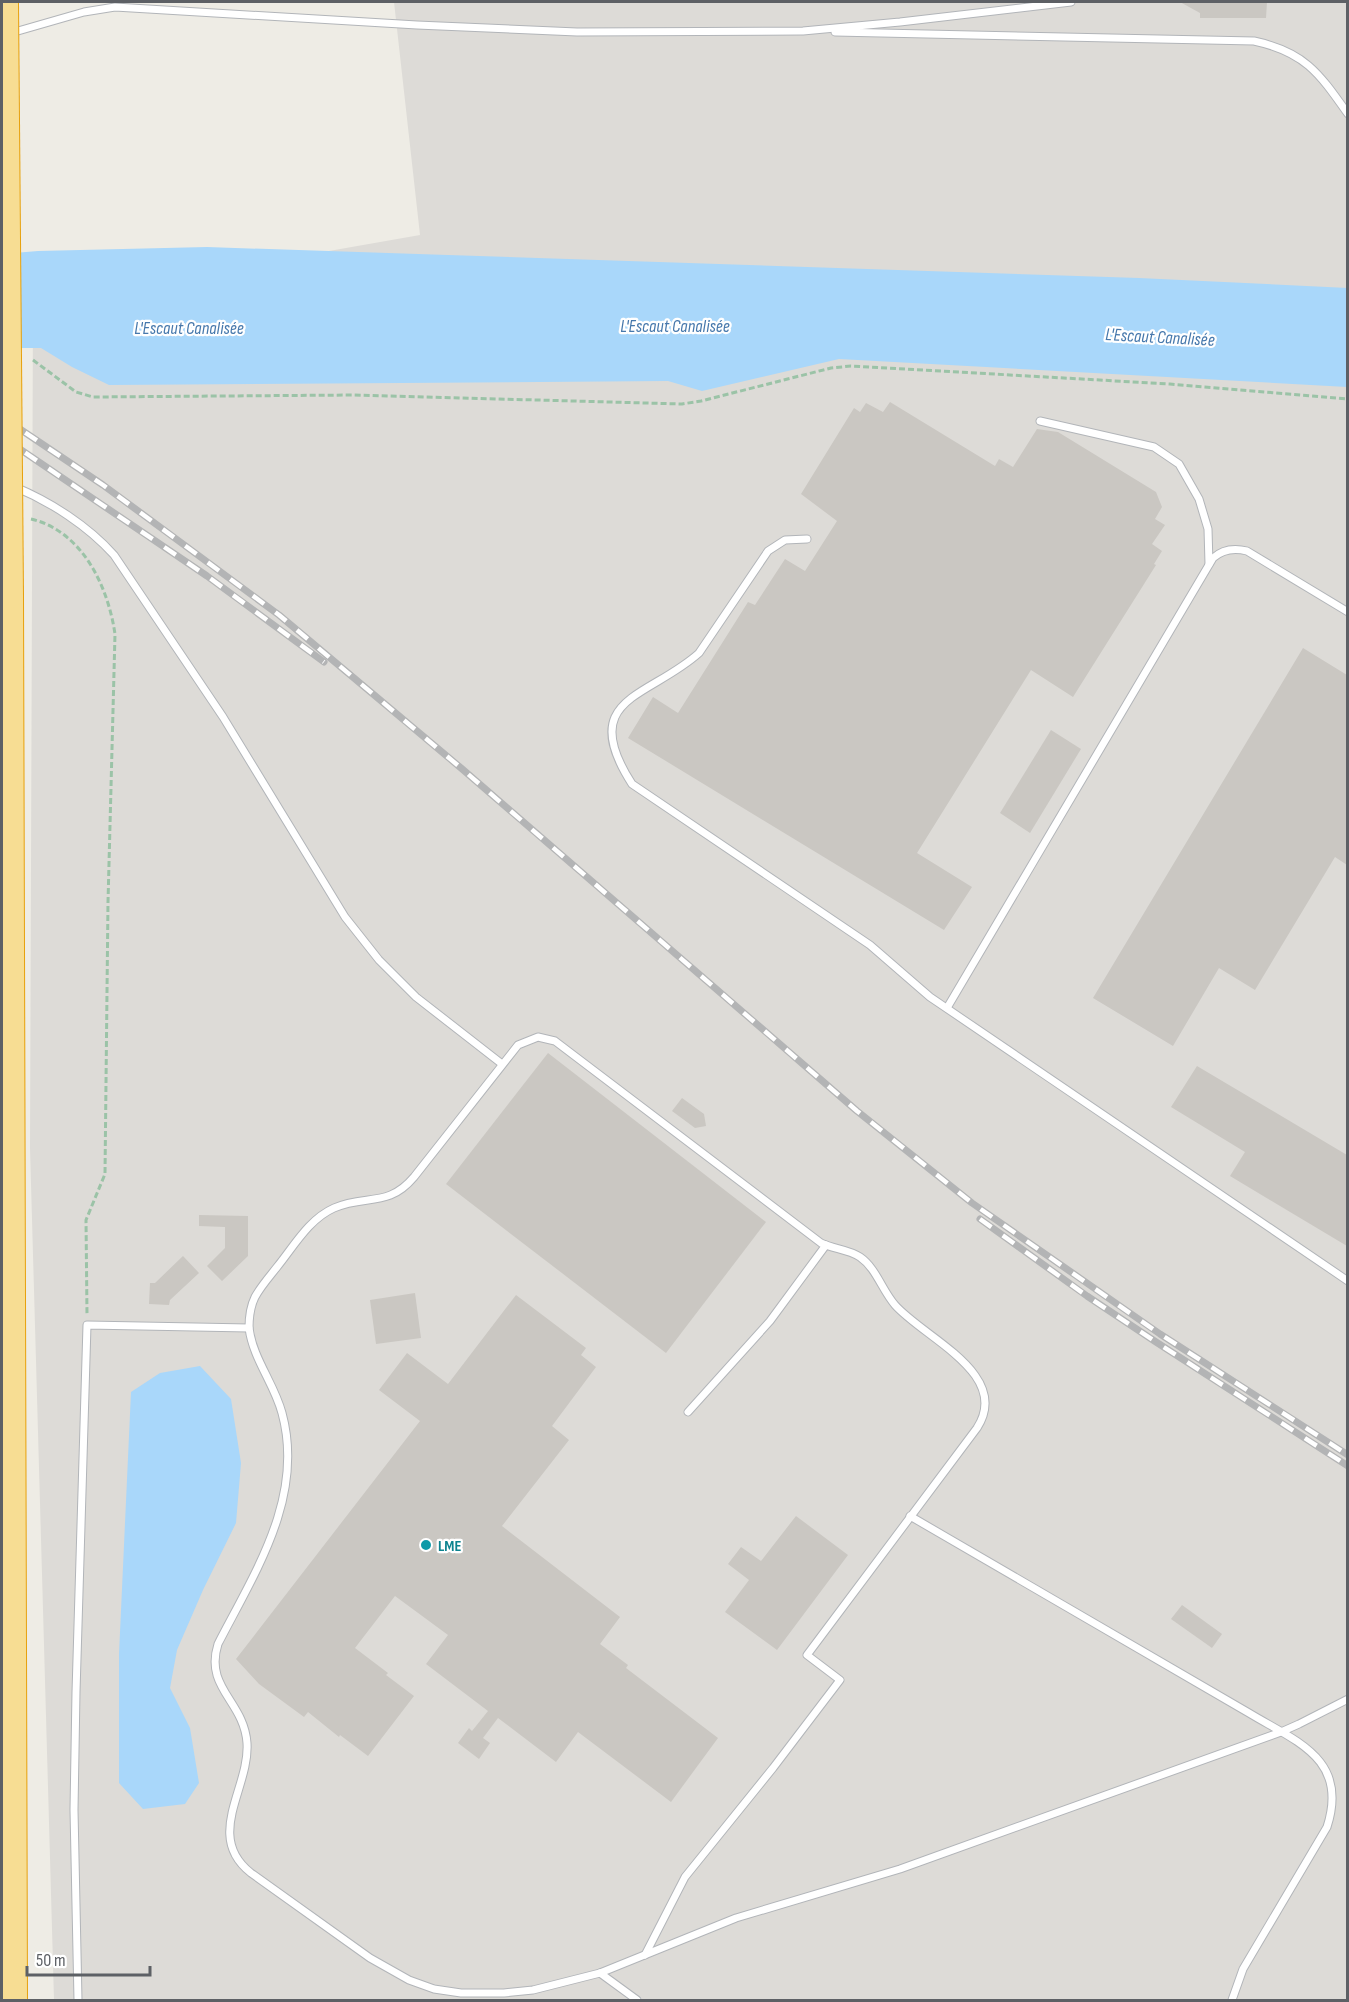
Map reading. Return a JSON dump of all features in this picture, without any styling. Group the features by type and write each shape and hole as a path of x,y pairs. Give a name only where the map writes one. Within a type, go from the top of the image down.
{"highway":[{"path":"5,2 10,595 14,2001"},
{"path":"13,1790 28,1942 31,2001"}],"lane":[{"path":"802,31 1071,2"},
{"path":"2,34 36,27 84,12 122,7 577,32 802,31 1254,41 1283,50 1305,62 1325,82 1347,114"},
{"path":"1040,421 1154,447 1179,464 1199,499 1205,519 1208,530 1209,564"},
{"path":"2,481 55,507 97,538 114,555 216,707 333,897 358,933 379,960 416,997 502,1064"},
{"path":"807,539 785,540 768,551 699,653 685,665 634,694 614,716 612,736 619,764 632,784 870,945 916,986 947,1008 1347,1281"},
{"path":"947,1008 1209,564 1219,553 1233,549 1247,551 1347,612"},
{"path":"645,1955 685,1877 840,1680 807,1655 982,1420 986,1406 984,1390 969,1368 894,1304 866,1262 849,1252 826,1245 555,1041 544,1037 531,1038 518,1045 402,1190 387,1197 333,1208 308,1226 256,1294 250,1311 249,1328 252,1344 276,1393 282,1412 287,1439 288,1469 284,1498 271,1539 218,1644 214,1661 214,1669 220,1685 241,1719 247,1744 231,1820 230,1838 234,1854 251,1873 370,1958 396,1974 422,1985 461,1993 504,1993 548,1987 600,1973 645,1955 736,1918 900,1869 1281,1732 1347,1699"},
{"path":"688,1413 770,1321 826,1245"},
{"path":"78,2001 74,1854 75,1751 87,1326 249,1328"},
{"path":"910,1516 1281,1732 1323,1762 1330,1778 1333,1807 1322,1836 1243,1969 1232,2001"},
{"path":"600,1973 637,2001"}],"path":[{"path":"33,360 76,392 93,397 354,395 682,404 831,368 851,366 1170,384 1347,399"},
{"path":"22,518 32,519 59,531 81,552 97,575 108,599 115,634 108,902 105,1174 86,1220 87,1326"}],"shaded area":[{"path":"394,2 1347,2 1347,2000 54,2000 30,1148 33,303 420,235"}],"water":[{"name":"L'Escaut Canalisée","path":"207,247 1139,278 1348,288 1347,387 839,359 702,391 668,381 109,385 72,367 41,348 2,348 2,254"},
{"path":"200,1366 231,1399 241,1463 236,1523 177,1650 170,1688 190,1728 199,1783 185,1804 143,1809 119,1783 119,1654 131,1392 160,1373"}],"building":[{"path":"1180,2 1267,2 1266,18 1200,18 1200,13"},
{"path":"890,402 995,466 999,459 1013,467 1037,429 1058,432 1156,492 1162,507 1155,519 1165,525 1152,544 1162,551 1154,564 1156,565 1073,697 1031,670 917,853 972,887 944,930 628,738 653,697 678,713 748,602 755,605 785,559 805,571 837,521 801,494 854,408 860,412 866,403 883,412"},
{"path":"1303,648 1347,675 1347,865 1335,857 1255,990 1219,968 1173,1046 1093,998"},
{"path":"1051,730 1081,749 1030,833 1000,813"},
{"path":"548,1053 766,1222 666,1353 446,1184"},
{"path":"1197,1066 1347,1155 1347,1246 1230,1176 1245,1152 1171,1107"},
{"path":"682,1098 704,1114 706,1126 695,1128 672,1111"},
{"path":"199,1215 248,1216 248,1256 222,1281 207,1266 225,1248 225,1227 199,1226"},
{"path":"183,1256 199,1273 170,1300 169,1305 149,1304 150,1283 155,1283"},
{"path":"415,1293 421,1338 376,1344 370,1300"},
{"name":"LME","path":"516,1295 586,1348 581,1355 596,1367 552,1426 569,1440 502,1526 620,1617 600,1644 628,1665 626,1668 718,1738 671,1802 578,1732 556,1762 498,1718 483,1738 490,1743 479,1759 458,1743 469,1728 472,1731 488,1711 426,1664 448,1635 395,1596 355,1648 414,1696 368,1756 340,1735 339,1737 308,1712 304,1717 259,1684 236,1659 420,1421 379,1390 407,1353 448,1384"},
{"path":"796,1516 848,1555 777,1650 725,1612 749,1580 728,1564 741,1547 761,1561"},
{"path":"1182,1605 1222,1634 1212,1648 1171,1619"}],"railway":[{"path":"2,417 103,485 279,615 461,768 857,1111 972,1203 1160,1334 1348,1455"},
{"path":"2,437 207,576 324,662"},
{"path":"980,1219 1087,1296 1348,1466"}],"place":[{"name":"LME","path":"426,1545"}]}
